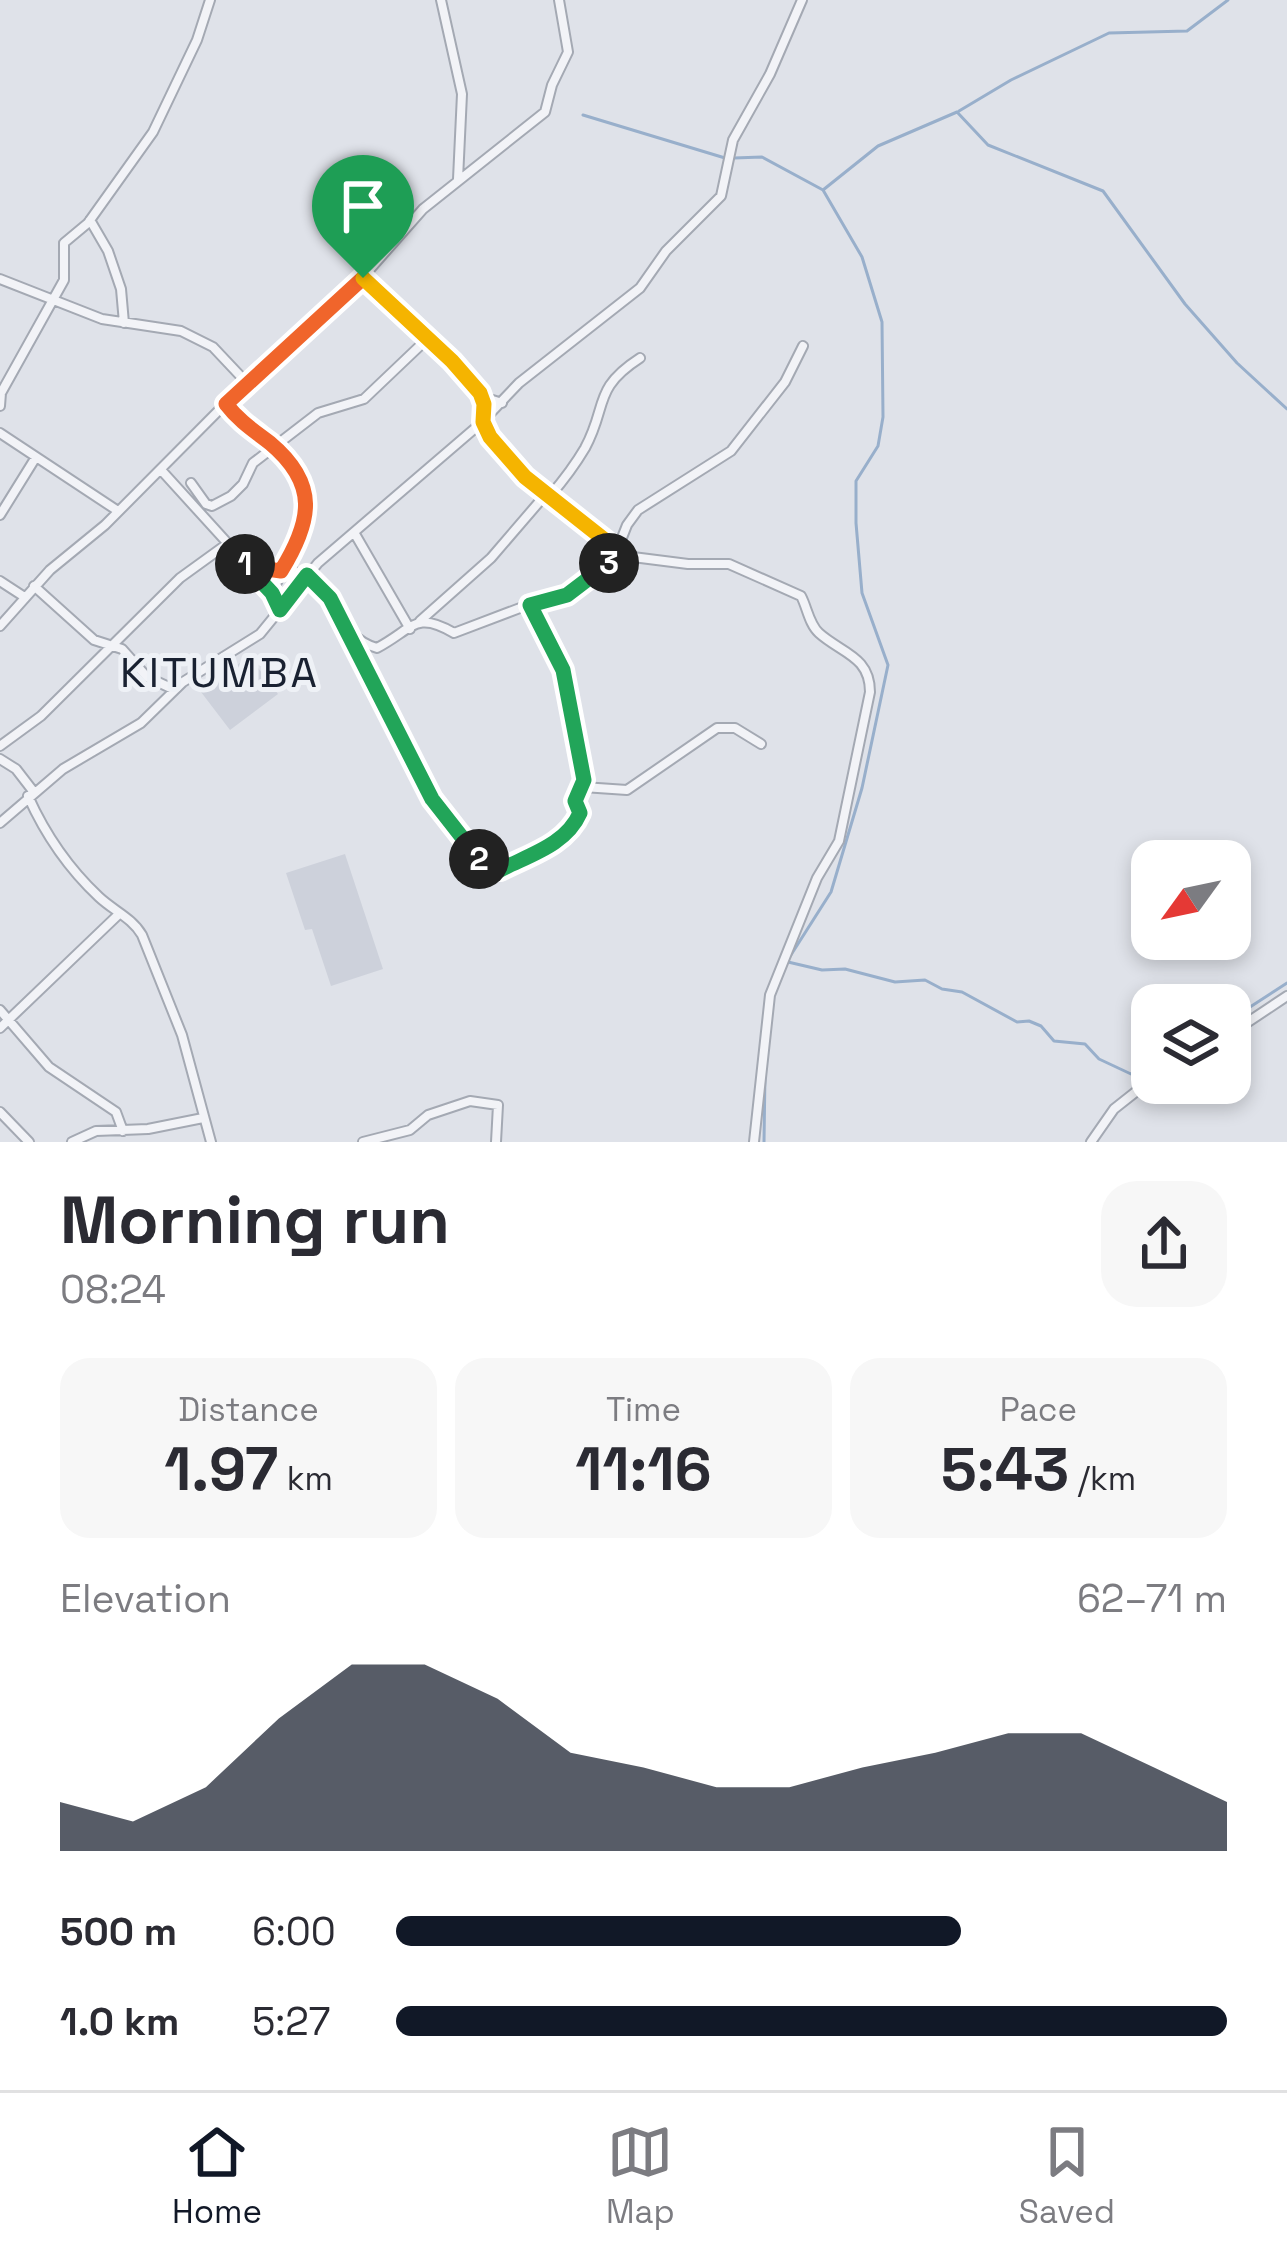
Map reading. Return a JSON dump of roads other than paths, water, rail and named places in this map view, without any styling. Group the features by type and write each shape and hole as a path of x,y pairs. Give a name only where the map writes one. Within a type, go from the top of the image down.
{"street":[{"path":"0,406 1,393 66,273 64,244 90,219 153,132 197,40 208,4 198,0"},
{"path":"441,0 462,94 458,179"},
{"path":"0,626 23,596 162,472 246,383 363,278 409,223 545,112 568,52 559,0"},
{"path":"0,823 80,757 148,718 174,690 252,639 306,576 483,422 519,382 640,288 666,251 721,196 733,140 770,74 802,0"},
{"path":"90,219 122,289 124,323"},
{"path":"363,278 452,361 483,397 502,403"},
{"path":"0,279 124,323 168,326 208,343 246,383"},
{"path":"191,483 206,504 219,503 242,486 249,468 272,445 326,410 364,399 426,340"},
{"path":"414,625 435,621 454,633 567,595 621,553 627,525 638,509 737,445 784,382 803,346"},
{"path":"340,621 373,649 414,625 491,558 586,446 605,389 621,370 640,358"},
{"path":"483,397 483,422 496,445 548,495 621,553 688,564 729,564 793,590 804,599 813,627 861,662 868,673 870,692 839,841 817,878 770,995 754,1142"},
{"path":"226,404 244,425 272,445 300,478 306,495 301,536 272,593"},
{"path":"0,433 118,511"},
{"path":"0,515 36,457"},
{"path":"162,472 272,593 280,610"},
{"path":"355,534 414,625"},
{"path":"0,746 41,716 180,578 227,544"},
{"path":"242,560 306,576 325,590 383,698 419,779 485,866 500,870 561,840 580,813 575,801 582,787 563,670 530,605"},
{"path":"0,581 23,596"},
{"path":"34,586 99,644 126,652 147,677 174,690"},
{"path":"582,787 627,790 717,728 735,728 761,744"},
{"path":"0,759 21,774 51,842 87,886 134,923 149,950 182,1035 211,1142"},
{"path":"0,1028 119,914"},
{"path":"1251,1020 1287,997"},
{"path":"0,1010 49,1067 116,1112 123,1131"},
{"path":"1091,1142 1131,1093"},
{"path":"363,1142 410,1130 428,1115 475,1101 498,1105 496,1142"},
{"path":"0,1112 29,1142"},
{"path":"72,1142 96,1131 203,1118"}],"waterway":[{"path":"959,111 1109,33 1187,31 1228,0"},
{"path":"789,958 831,892 862,788 888,665 862,593 856,523 856,481 878,446 883,417 882,322 862,257 823,190 878,146 957,112 988,145 1103,191 1185,304 1237,363 1287,409"},
{"path":"583,115 725,158"},
{"path":"734,158 762,157 823,190"},
{"path":"788,962 895,982 925,980 962,992 1017,1022 1041,1026 1054,1041 1085,1044 1099,1059 1131,1074"},
{"path":"1251,1006 1287,983"},
{"path":"764,1142 765,1072"}],"district":[{"name":"KITUMBA","path":"220,672"}]}
